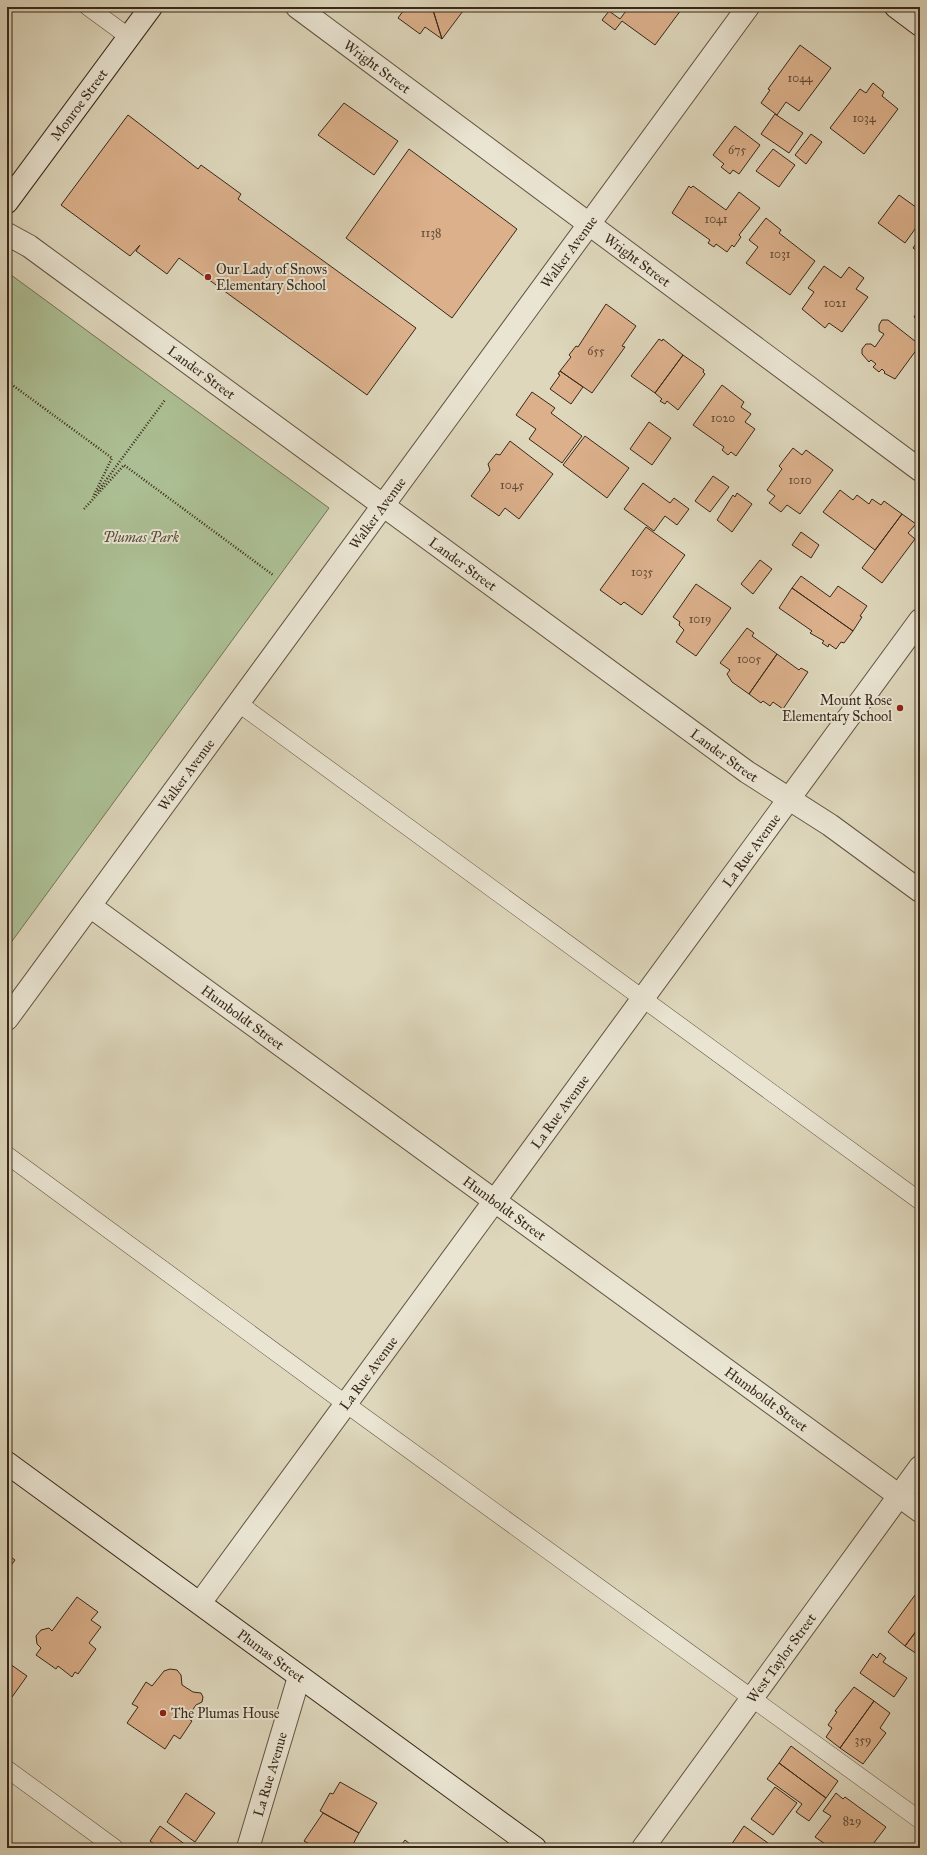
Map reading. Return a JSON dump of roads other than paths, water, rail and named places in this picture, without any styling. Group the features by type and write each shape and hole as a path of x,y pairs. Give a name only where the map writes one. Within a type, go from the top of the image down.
{"street":[{"name":"Monroe Street","path":"7,202 151,7"},
{"name":"Wright Street","path":"297,7 920,470"},
{"name":"Walker Avenue","path":"7,1019 748,7"},
{"path":"896,7 920,25"},
{"name":"Lander Street","path":"7,234 29,246 747,772 830,825 920,891"},
{"name":"La Rue Avenue","path":"200,1604 494,1200 920,620"},
{"name":"Humboldt Street","path":"90,906 920,1511"},
{"name":"Plumas Street","path":"7,1463 535,1848"},
{"name":"West Taylor Street","path":"643,1848 920,1467"},
{"name":"La Rue Avenue","path":"248,1848 299,1677"}],"lane":[{"path":"88,7 129,37"},
{"path":"238,703 920,1201"},
{"path":"7,1155 346,1404 920,1820"},
{"path":"7,1769 115,1848"}],"place":[{"name":"Our Lady of Snows Elementary School","path":"208,277"},
{"name":"Mount Rose Elementary School","path":"900,708"},
{"name":"The Plumas House","path":"163,1713"}],"park label":[{"name":"Plumas Park","path":"141,537"}]}
